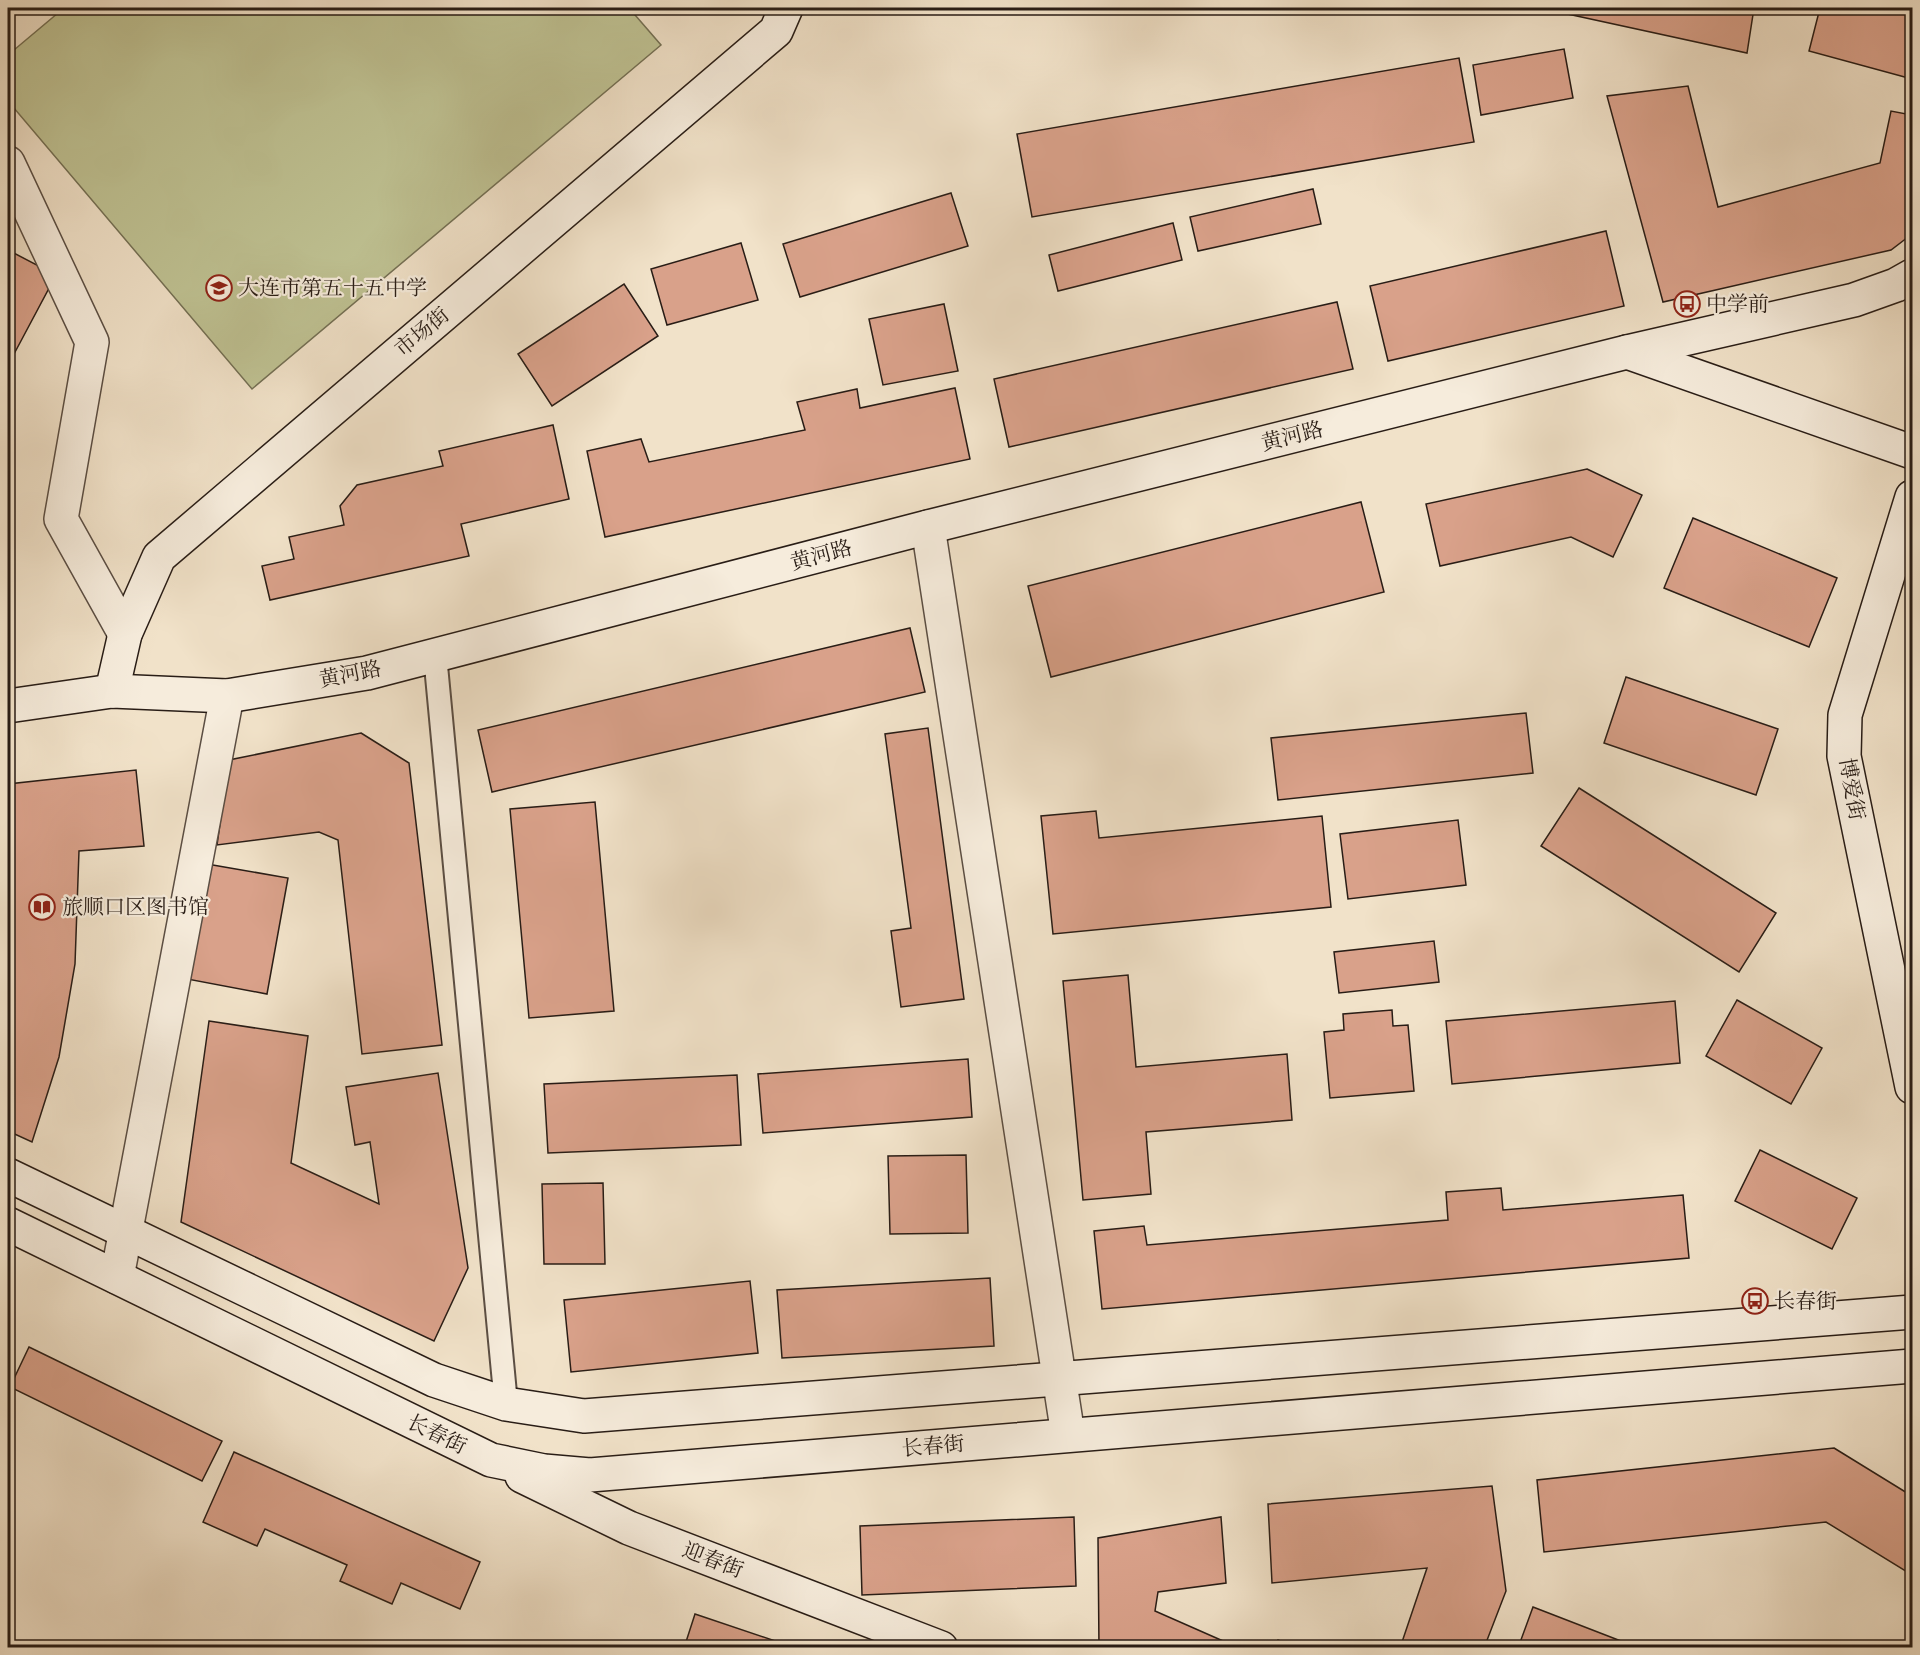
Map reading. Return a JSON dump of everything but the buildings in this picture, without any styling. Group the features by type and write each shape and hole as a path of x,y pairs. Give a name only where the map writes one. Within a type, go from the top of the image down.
{"street":[{"name":"市场街","path":"112,691 125,634 159,556 776,31 786,8"},
{"path":"8,163 92,342 61,519 125,634"},
{"name":"黄河路","path":"8,706 112,691 228,696 367,673 928,527 1627,352 1854,300 1896,285 1912,276"},
{"path":"1627,352 1912,452"},
{"name":"博爱街","path":"1912,497 1845,715 1844,756 1912,1087"},
{"path":"928,527 1068,1435"},
{"path":"117,1277 228,696"},
{"path":"8,1175 434,1380 506,1404 584,1416 1912,1312"},
{"name":"长春街","path":"8,1224 490,1460 544,1471 590,1475 1912,1366"},
{"name":"迎春街","path":"490,1460 629,1528 941,1647"}],"lane":[{"path":"435,655 506,1404"}],"green space":[{"name":"大连市第五十五中学","path":"64,8 629,8 661,45 252,389 8,101 8,55"}],"place":[{"name":"大连市第五十五中学","path":"219,288"},
{"name":"中学前","path":"1687,304"},
{"name":"旅顺口区图书馆","path":"42,907"},
{"name":"长春街","path":"1755,1301"}]}
